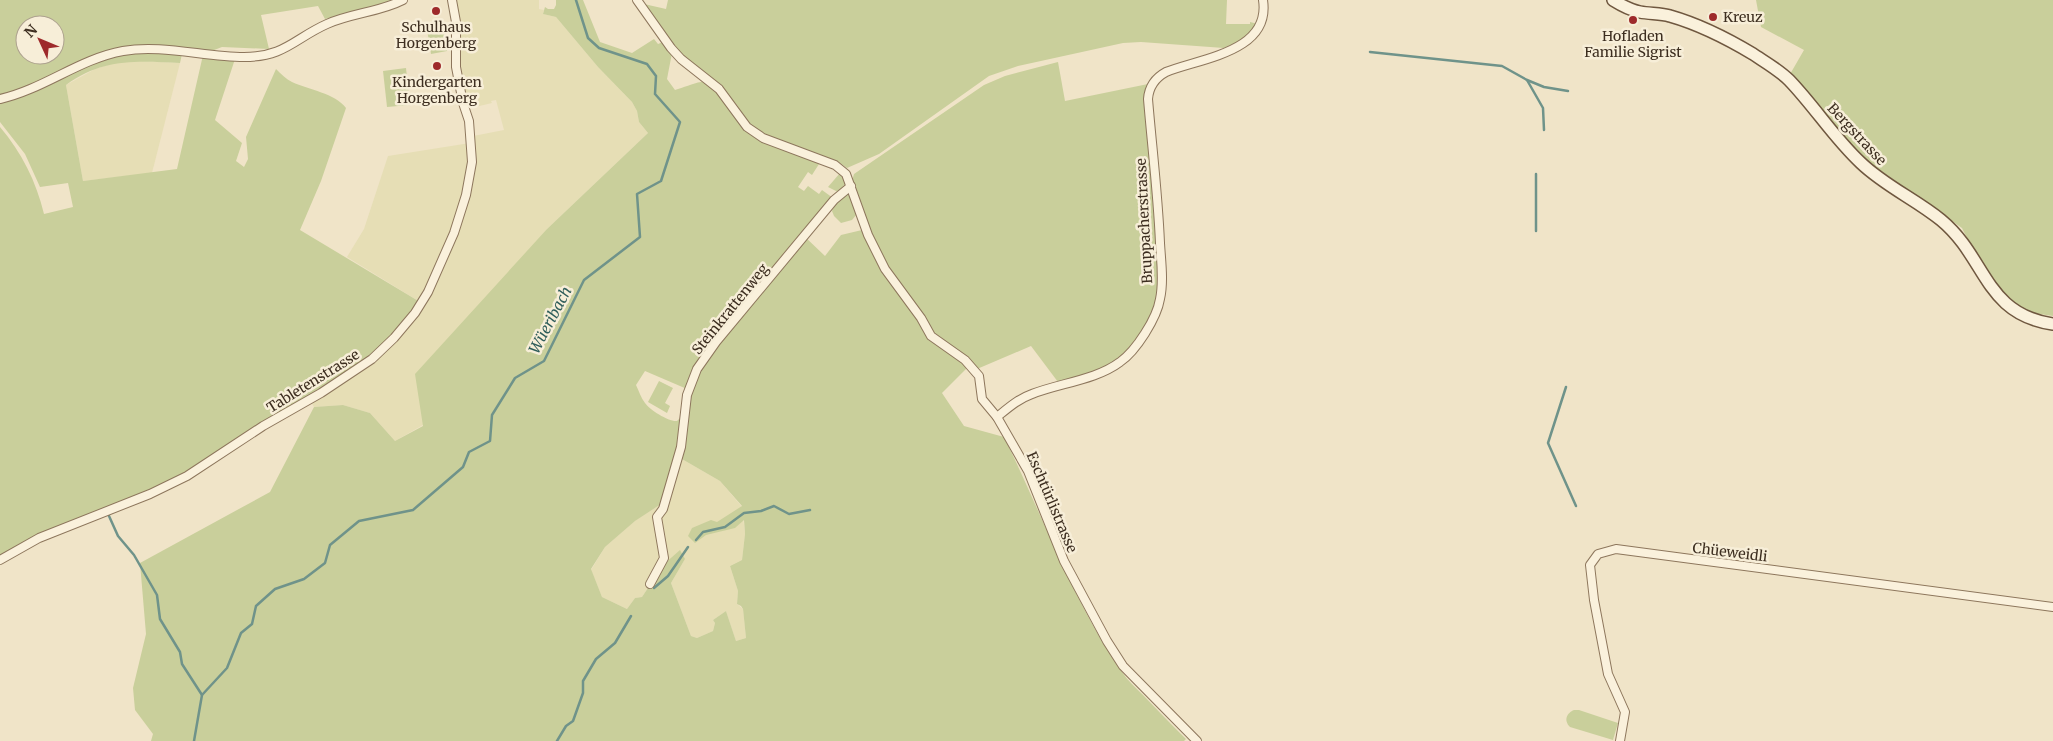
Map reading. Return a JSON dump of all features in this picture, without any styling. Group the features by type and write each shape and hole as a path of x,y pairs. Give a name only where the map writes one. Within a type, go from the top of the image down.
{"street":[{"path":"0,99 40,86 83,63 101,56 125,51 147,50 244,57 270,54 300,40 327,24 386,8 403,0"},
{"name":"Tabletenstrasse","path":"0,560 39,538 150,494 187,476 263,426 322,393 372,359 394,338 415,313 432,284 454,233 466,195 472,162 470,121 463,103 456,66 456,22 452,0"},
{"name":"Eschtürlistrasse","path":"637,0 671,48 681,59 719,89 747,127 763,138 835,165 846,174 868,235 885,269 918,314 931,336 964,360 979,376 982,399 997,417 1028,471 1064,560 1107,641 1124,666 1197,741"},
{"name":"Bruppacherstrasse","path":"997,417 1014,403 1031,394 1103,372 1121,362 1143,336 1154,319 1160,300 1162,284 1158,204 1148,99 1149,90 1153,82 1166,72 1226,52 1247,41 1260,26 1263,19 1265,12 1263,0"},
{"name":"Bergstrasse","path":"1613,0 1638,11 1680,19 1738,46 1776,69 1789,80 1843,145 1871,173 1941,220 1949,228 1965,247 1994,292 2010,309 2027,318 2053,324"},
{"name":"Steinkrattenweg","path":"650,584 664,558 657,517 662,509 681,447 688,395 697,369 716,342 789,257 834,200 851,186"},
{"name":"Chüeweidli","path":"1620,741 1625,712 1608,674 1594,600 1590,565 1598,554 1616,549 2053,607"}],"shaded area":[{"path":"454,0 539,0 539,9 544,10 543,14 556,17 598,67 632,102 637,111 639,122 648,133 547,229 423,425 395,441 370,413 343,405 314,407 311,402 403,331 454,239 473,136 504,130 496,100 491,101 492,103 468,107 460,84"},
{"path":"136,61 180,63 152,173 83,181 66,85 95,69 114,63"},
{"path":"470,143 467,180 453,231 420,302 347,257 364,229 388,156"},
{"path":"675,455 720,481 742,507 745,534 742,560 730,566 738,591 737,604 743,609 746,638 736,641 726,611 713,620 715,623 713,631 697,638 691,636 671,583 685,559 662,566 642,597 635,598 627,609 602,597 591,570 605,547 636,520 661,504"}],"green space":[{"path":"0,0 397,0 325,19 318,6 261,15 269,49 222,47 209,52 117,50 42,82 0,97"},
{"path":"556,0 583,0 600,42 632,53 654,39 658,44 663,42 672,53 667,79 675,90 701,82 707,84 721,96 754,137 819,164 812,175 808,172 798,187 804,191 808,186 819,194 822,190 833,198 803,235 825,256 841,235 862,230 937,345 968,367 942,393 964,426 1004,437 1073,587 1104,644 1122,672 1186,739 1184,741 151,741 153,734 135,710 133,688 146,634 140,563 270,492 314,407 343,405 370,413 395,441 423,426 415,374 547,229 648,133 639,122 637,111 632,102 598,67 556,17 543,14 545,7 554,9","holes":["645,371 687,389 681,417 677,421 669,420 647,406 636,385","675,455 720,481 742,506 717,522 711,520 692,528 688,536 695,543 706,535 735,528 744,520 745,534 742,560 730,566 738,591 737,604 743,609 746,638 736,641 726,611 713,620 715,623 713,631 697,638 691,636 671,583 685,559 680,550 663,565 642,597 635,598 627,609 602,597 591,569 605,547 635,521 661,504"]},
{"path":"668,0 1227,0 1226,24 1250,24 1250,22 1258,24 1246,38 1224,48 1141,42 1123,43 1018,66 989,76 879,154 847,168 840,163 766,136 752,127 744,118 737,105 719,86 680,55 644,4 666,9"},
{"path":"1756,0 2053,0 2053,316 2025,311 2014,304 1988,273 1962,228 1864,159 1789,76 1804,50 1761,27"},
{"path":"443,26 447,51 431,54 427,29"},
{"path":"150,52 182,54 180,63 120,63 93,70 66,85 83,181 177,169 203,55 235,59 215,120 242,143 236,161 244,167 248,159 246,137 276,69 290,81 329,95 346,108 321,181 300,230 420,302 403,325 365,362 186,474 0,558 0,127 15,147 27,168 37,190 44,214 73,207 68,183 40,187 25,154 0,122 0,101 108,56"},
{"path":"1058,62 1065,101 1148,84 1157,198 1159,268 1157,301 1144,329 1127,351 1108,367 1058,382 1031,346 977,369 936,335 887,266 868,228 852,181 854,174 984,85 1005,76"},
{"path":"406,68 410,105 387,107 383,71"},
{"path":"840,173 846,183 838,192 828,187"},
{"path":"846,194 850,195 857,214 852,220 841,223 832,211 836,203"},
{"path":"659,381 673,388 665,403 670,406 667,413 648,402"},
{"path":"1574,710 1618,723 1613,740 1570,727 1566,719 1569,713"}],"waterway":[{"name":"Wüeribach","path":"194,741 202,695 227,668 241,633 252,624 256,606 275,589 304,579 325,563 330,545 359,521 413,510 463,467 469,452 490,441 492,415 515,378 544,361 584,280 640,237 637,194 661,181 680,122 655,94 656,76 647,64 599,48 588,38 576,0"},
{"path":"1370,52 1502,66 1527,80 1543,108 1544,130"},
{"path":"1527,80 1544,87 1568,91"},
{"path":"1536,174 1536,231"},
{"path":"1566,387 1548,443 1576,506"},
{"path":"696,540 703,532 725,527 744,513 761,511 774,506 789,514 810,510"},
{"name":"Wüeribach","path":"109,516 118,536 134,555 157,595 160,619 180,652 182,664 202,695"},
{"path":"654,588 668,576 688,547"},
{"path":"557,741 566,726 573,721 583,693 583,681 596,659 615,643 631,616"}],"place":[{"name":"Schulhaus Horgenberg","path":"436,11"},
{"name":"Kreuz","path":"1713,17"},
{"name":"Hofladen Familie Sigrist","path":"1633,20"},
{"name":"Kindergarten Horgenberg","path":"437,66"}]}
